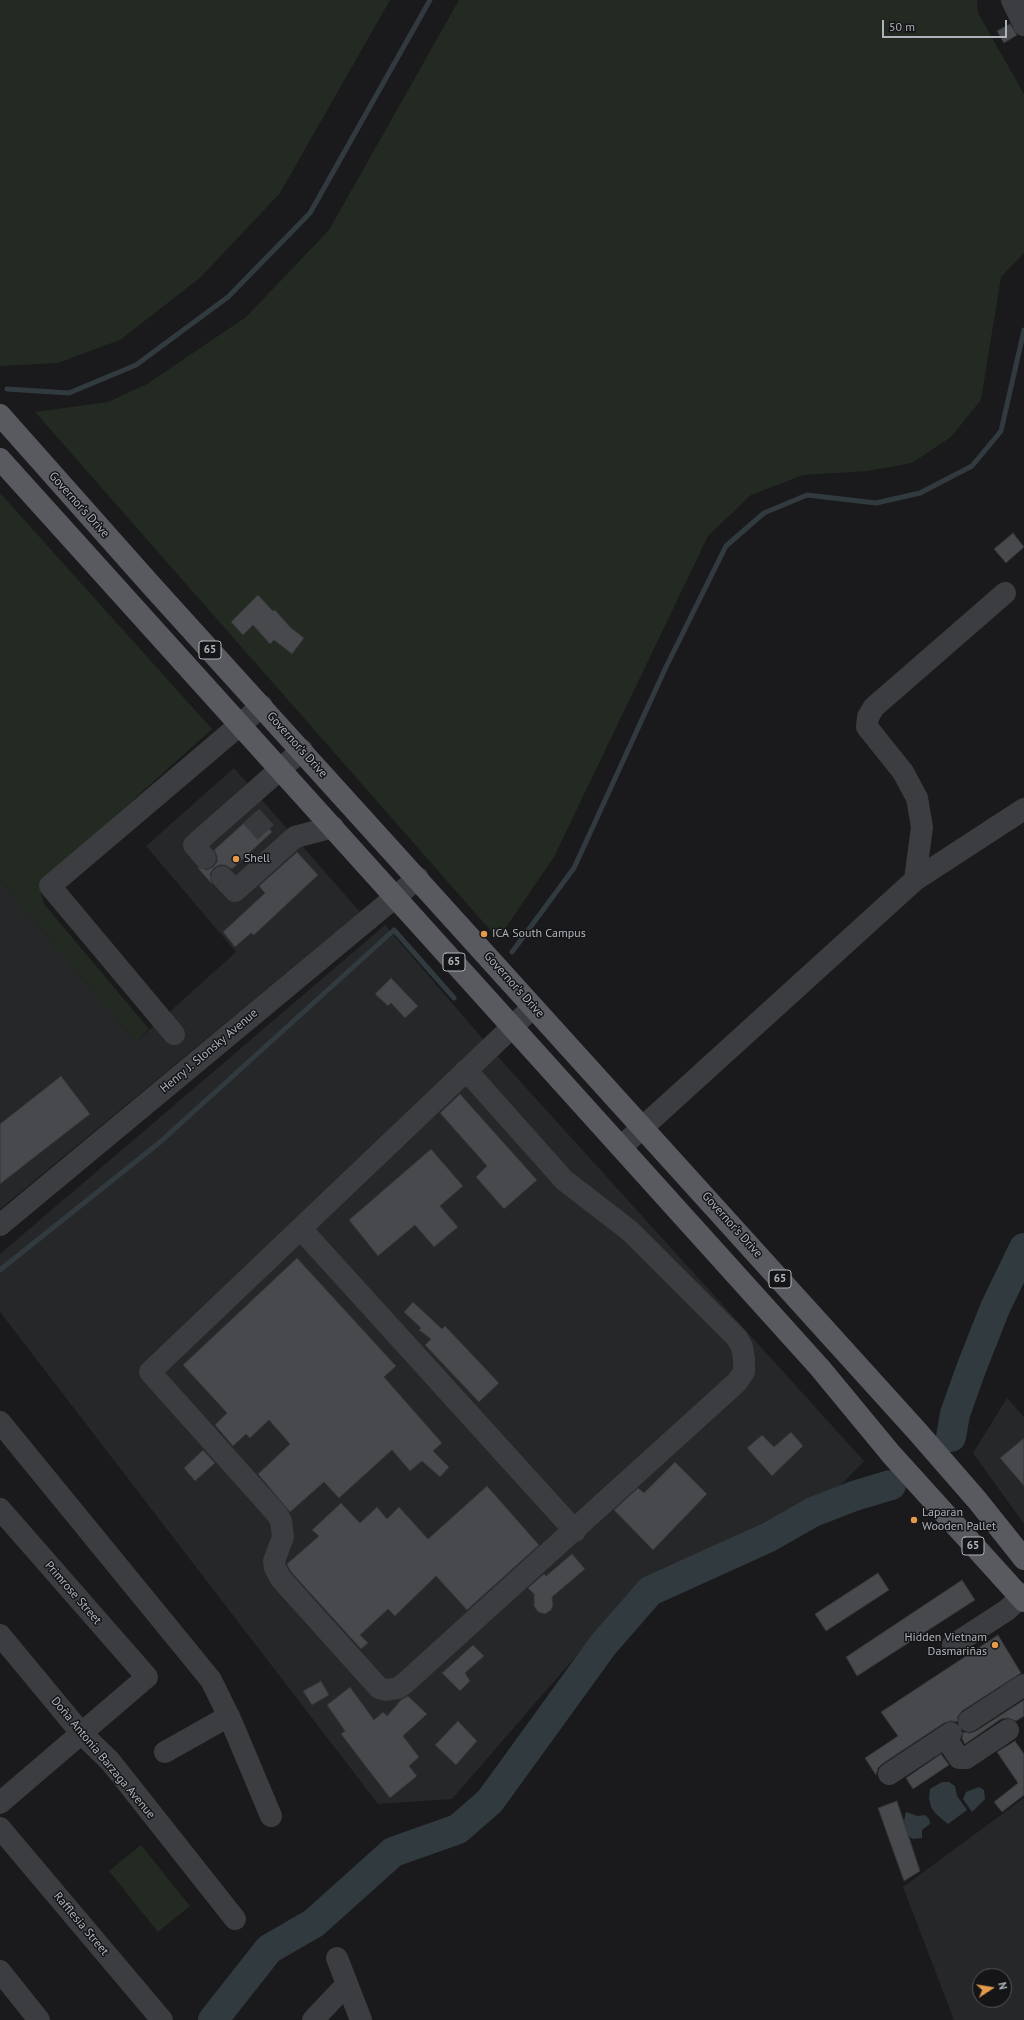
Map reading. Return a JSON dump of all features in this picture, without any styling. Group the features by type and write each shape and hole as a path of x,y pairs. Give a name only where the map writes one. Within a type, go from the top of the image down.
{"main road":[{"name":"Governor's Drive","path":"0,416 150,584 418,878 916,1430 953,1472 1024,1559"},
{"name":"65","path":"0,459 239,726 513,1026 820,1368 927,1495 1023,1598"}],"street":[{"path":"1012,0 1024,25"},
{"path":"915,880 922,827 917,798 903,772 867,727 868,717 874,707 1005,593"},
{"path":"174,1034 50,886 262,706"},
{"path":"205,858 194,845 246,810 279,769 302,750"},
{"path":"621,1147 915,880 1024,809"},
{"path":"222,877 235,891 275,843 332,827"},
{"name":"Henry J. Slonsky Avenue","path":"0,1224 418,878"},
{"path":"466,1070 564,1180 630,1231 736,1338 743,1353 744,1372 737,1382 406,1684 392,1690 380,1688 281,1579 275,1568 274,1561 283,1537 281,1521 277,1514 150,1372 301,1229 466,1070 533,1007"},
{"path":"301,1229 575,1530"},
{"path":"0,1422 210,1680 229,1716 271,1816"},
{"name":"Primrose Street","path":"0,1509 147,1677 82,1734"},
{"path":"953,1645 1023,1598"},
{"name":"Doña Antonia Barzaga Avenue","path":"0,1635 82,1734 110,1761 235,1919"},
{"path":"969,1721 1024,1684"},
{"path":"165,1752 229,1716"},
{"path":"889,1774 948,1735 959,1758 966,1758 1008,1730"},
{"path":"0,1803 82,1734"},
{"name":"Rafflesia Street","path":"0,1828 156,2018"},
{"path":"336,1958 360,2020"},
{"path":"0,1972 39,2020"},
{"path":"313,2020 347,1984"}],"shaded area":[{"path":"0,0 390,0 280,193 201,277 120,340 58,363 0,366"},
{"path":"459,0 977,0 978,13 1024,94 1024,253 1001,277 981,400 951,437 912,463 868,471 803,475 751,495 708,536 554,857 498,939 35,412 108,402 147,384 246,317 329,230"},
{"path":"0,493 212,729 42,882 41,892 44,904 149,1029 136,1042 0,880"},
{"path":"234,768 360,912 0,1209 0,880 136,1042 236,952 146,846"},
{"path":"385,925 500,1059 864,1461 839,1487 642,1580 452,1799 378,1804 0,1312 0,1254"},
{"path":"1007,1398 1024,1417 1024,1524 973,1453"},
{"path":"942,1782 949,1782 955,1786 957,1796 967,1810 948,1824 936,1814 931,1807 929,1798 930,1789"},
{"path":"979,1787 984,1790 985,1799 972,1812 963,1799 966,1792"},
{"path":"1024,1798 1024,2020 954,2020 903,1887"},
{"path":"906,1812 918,1816 925,1815 929,1819 930,1824 922,1830 922,1838 913,1839 907,1835 904,1821"},
{"path":"141,1845 190,1906 158,1932 109,1871"}],"building":[{"path":"1010,24 1017,35 1004,43 997,31"},
{"path":"1013,533 1024,547 1006,563 994,549"},
{"path":"258,595 273,611 275,610 290,627 304,638 292,654 274,640 270,644 253,625 243,635 231,622"},
{"path":"255,813 272,832 232,869 225,865 219,865 214,868 210,874 212,884 197,867 207,870 213,867 217,862 217,856 214,850"},
{"path":"297,852 318,875 254,935 251,933 235,947 223,932 265,893 259,886"},
{"path":"391,978 418,1006 405,1018 391,1003 388,1006 375,994"},
{"path":"61,1076 90,1114 0,1184 0,1124"},
{"path":"460,1094 537,1180 504,1209 476,1177 487,1166 440,1113"},
{"path":"431,1149 463,1186 440,1206 458,1227 434,1247 415,1225 378,1256 349,1220"},
{"path":"297,1258 396,1366 384,1377 442,1443 433,1451 449,1467 440,1477 422,1461 410,1471 392,1450 339,1498 324,1482 290,1512 258,1474 290,1444 269,1420 250,1438 246,1434 233,1446 215,1425 227,1413 183,1365"},
{"path":"413,1302 442,1329 445,1326 499,1383 479,1402 425,1345 431,1339 419,1330 421,1328 404,1312"},
{"path":"791,1432 803,1446 772,1476 747,1448 762,1435 774,1447"},
{"path":"1024,1438 1024,1486 1000,1458"},
{"path":"203,1450 215,1463 195,1481 184,1468"},
{"path":"675,1462 707,1494 653,1550 614,1510 638,1488 644,1493"},
{"path":"487,1486 539,1545 467,1610 436,1576 395,1616 388,1609 360,1635 368,1643 361,1649 291,1572 287,1564 319,1536 312,1530 341,1503 360,1523 377,1507 387,1519 399,1507 428,1539"},
{"path":"572,1554 585,1569 552,1597 553,1605 551,1610 545,1614 538,1612 534,1606 534,1594 528,1588 544,1574 546,1576"},
{"path":"878,1573 889,1590 826,1631 815,1614"},
{"path":"962,1580 975,1600 857,1676 846,1657"},
{"path":"998,1635 1021,1673 962,1711 958,1716 957,1722 951,1721 944,1723 882,1764 878,1768 876,1775 865,1758 898,1736 881,1712"},
{"path":"473,1645 484,1656 465,1673 470,1681 460,1691 442,1673"},
{"path":"321,1681 329,1695 312,1705 303,1691"},
{"path":"350,1687 374,1720 383,1712 387,1716 401,1700 408,1696 427,1714 403,1736 419,1757 409,1766 417,1776 390,1798 341,1734 345,1731 327,1705"},
{"path":"1024,1700 1024,1716 1016,1721 1008,1718 1001,1719 965,1744 962,1739 963,1732 970,1733 976,1731"},
{"path":"458,1721 477,1741 456,1765 435,1745"},
{"path":"1015,1741 1024,1754 1024,1795 1002,1812 994,1802 1018,1783 997,1752"},
{"path":"941,1754 949,1765 913,1789 906,1778"},
{"path":"897,1801 920,1871 904,1881 878,1808"}],"waterway":[{"path":"7,389 69,393 136,365 228,297 310,213 430,0"},
{"path":"512,952 574,868 666,667 726,546 764,513 807,495 876,503 920,493 972,466 1001,431 1024,330"},
{"path":"0,1270 159,1143 394,930 454,998"},
{"path":"951,1437 955,1414 971,1369 995,1308 1024,1248"},
{"path":"213,2020 269,1949 314,1923 393,1852 458,1829 490,1801 603,1645 650,1591 769,1537 813,1512 854,1496 891,1485"}],"tunnel":[{"path":"251,816 269,836"}],"place":[{"name":"Shell","path":"236,859"},
{"name":"ICA South Campus","path":"484,934"},
{"name":"Laparan Wooden Pallet","path":"914,1520"},
{"name":"Hidden Vietnam Dasmariñas","path":"995,1645"}]}
